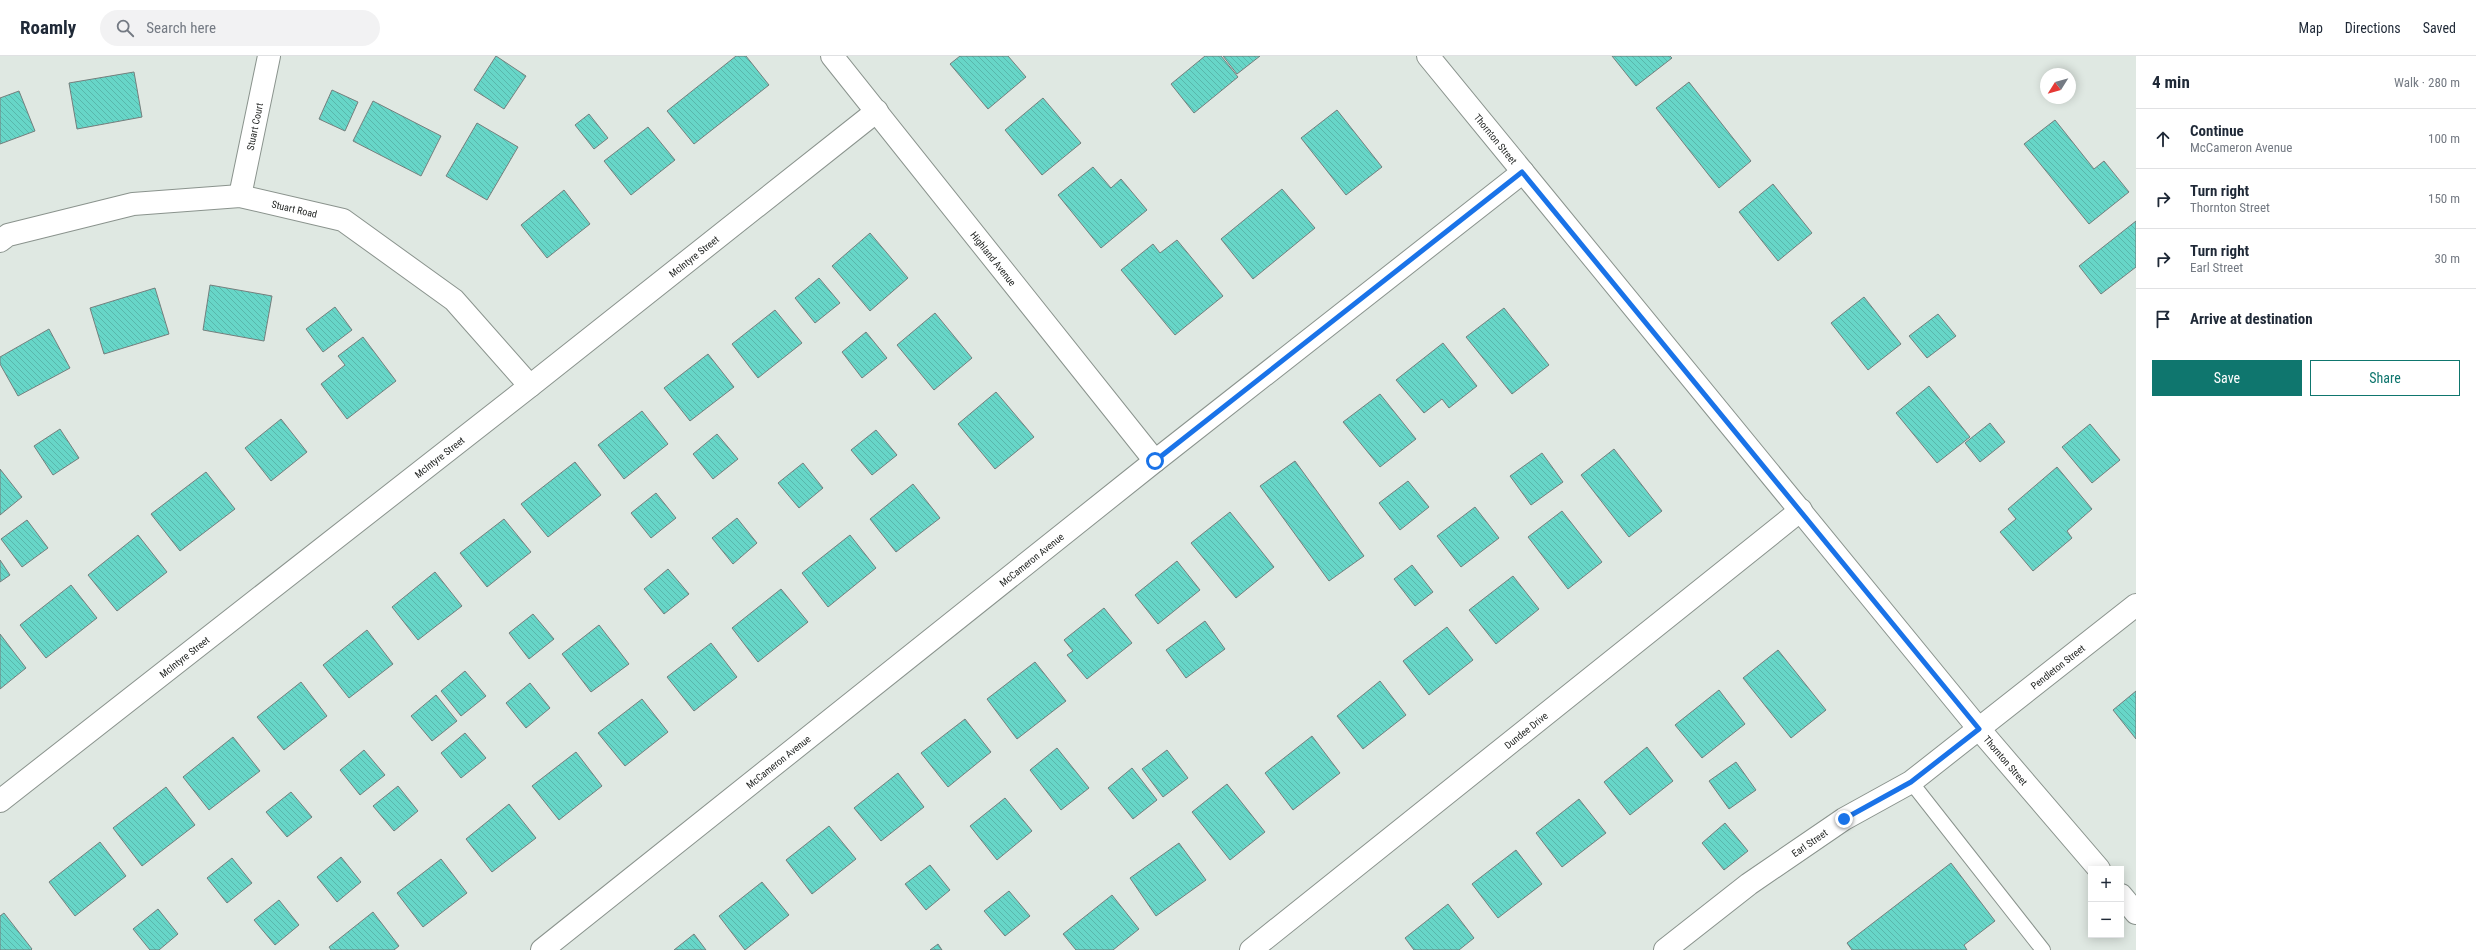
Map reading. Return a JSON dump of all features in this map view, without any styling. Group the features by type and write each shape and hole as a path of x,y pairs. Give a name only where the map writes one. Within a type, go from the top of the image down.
{"street":[{"name":"Stuart Court","path":"240,196 269,56"},
{"name":"Highland Avenue","path":"832,56 1155,461"},
{"name":"Thornton Street","path":"1428,56 1979,729 2096,866"},
{"name":"McIntyre Street","path":"0,801 530,386 877,111"},
{"name":"McCameron Avenue","path":"542,950 1155,461 1522,172"},
{"name":"Stuart Road","path":"0,242 8,235 133,204 240,196 343,220 454,300 530,386"},
{"name":"Dundee Drive","path":"1252,950 1800,510"},
{"name":"Pendleton Street","path":"1979,729 2136,605"},
{"name":"Earl Street","path":"1665,950 1749,884 1837,823 1911,782 1979,729"},
{"path":"2124,898 2136,912"}],"lane":[{"path":"1911,782 2043,950"}],"building":[{"path":"496,56 526,76 504,109 474,90"},
{"path":"736,56 746,56 769,85 694,144 667,111"},
{"path":"960,56 1008,56 1026,77 988,109 950,64"},
{"path":"1205,56 1221,56 1238,77 1194,113 1171,84"},
{"path":"1223,56 1260,56 1237,74"},
{"path":"1612,56 1670,56 1672,58 1636,86"},
{"path":"134,72 142,117 77,129 69,83"},
{"path":"1689,82 1751,161 1719,188 1656,108"},
{"path":"332,90 358,102 345,131 319,119"},
{"path":"19,91 35,131 0,144 0,98"},
{"path":"1043,98 1081,143 1042,175 1005,130"},
{"path":"373,101 441,136 421,176 353,141"},
{"path":"1337,110 1382,167 1346,195 1301,138"},
{"path":"589,114 608,138 594,149 575,125"},
{"path":"2055,120 2094,169 2104,161 2129,192 2089,224 2024,144"},
{"path":"477,123 518,147 487,200 446,176"},
{"path":"648,127 675,160 631,195 604,161"},
{"path":"1093,167 1111,188 1121,179 1147,210 1101,248 1058,195"},
{"path":"1773,184 1812,233 1778,261 1739,212"},
{"path":"1282,189 1315,228 1253,279 1221,239"},
{"path":"564,190 590,224 547,258 521,225"},
{"path":"2136,221 2136,267 2101,294 2079,266"},
{"path":"870,233 908,278 870,311 832,266"},
{"path":"1177,240 1223,296 1175,335 1121,270 1153,244 1160,253"},
{"path":"819,278 840,303 815,323 795,298"},
{"path":"210,285 272,296 264,341 203,330"},
{"path":"155,288 169,334 104,354 90,308"},
{"path":"1864,297 1901,344 1868,370 1831,323"},
{"path":"335,307 352,330 323,352 306,329"},
{"path":"1504,308 1549,365 1512,394 1466,337"},
{"path":"775,310 802,343 758,378 732,344"},
{"path":"935,313 972,358 934,390 897,345"},
{"path":"1938,314 1956,336 1927,358 1909,336"},
{"path":"49,329 70,368 18,396 0,364 0,357"},
{"path":"866,332 887,358 862,378 842,352"},
{"path":"363,337 396,381 347,419 321,384 345,365 338,356"},
{"path":"1443,343 1477,386 1449,408 1442,399 1424,413 1396,380"},
{"path":"708,354 734,387 690,421 664,388"},
{"path":"1929,386 1970,437 1937,463 1896,413"},
{"path":"996,392 1034,437 995,469 958,424"},
{"path":"1380,394 1416,439 1380,467 1343,422"},
{"path":"642,411 668,444 624,479 598,445"},
{"path":"281,419 307,452 271,481 245,448"},
{"path":"1990,423 2005,442 1980,462 1965,443"},
{"path":"2090,424 2120,460 2092,483 2062,447"},
{"path":"60,429 79,458 53,475 34,446"},
{"path":"876,430 897,455 872,475 851,450"},
{"path":"717,434 738,459 713,479 693,454"},
{"path":"1614,449 1662,511 1629,537 1581,475"},
{"path":"1542,453 1563,482 1531,505 1510,476"},
{"path":"1295,461 1364,556 1329,581 1260,486"},
{"path":"575,462 601,495 548,537 521,504"},
{"path":"803,463 823,488 799,508 778,483"},
{"path":"2057,467 2092,509 2067,531 2072,538 2033,571 2000,532 2016,519 2008,509"},
{"path":"0,469 22,497 0,515"},
{"path":"206,472 235,509 180,551 151,514"},
{"path":"1408,481 1429,507 1400,530 1379,503"},
{"path":"913,484 940,518 896,552 870,519"},
{"path":"656,493 676,518 651,538 631,513"},
{"path":"1475,507 1499,538 1461,567 1437,536"},
{"path":"1562,511 1602,562 1568,589 1528,537"},
{"path":"1230,512 1274,567 1236,598 1191,543"},
{"path":"737,518 757,543 733,564 712,538"},
{"path":"504,519 531,552 487,587 460,553"},
{"path":"27,520 48,548 22,567 1,539"},
{"path":"138,535 167,572 117,611 88,575"},
{"path":"850,535 876,568 828,607 802,573"},
{"path":"0,560 10,575 0,582"},
{"path":"1177,561 1200,590 1158,624 1135,595"},
{"path":"1412,565 1433,592 1415,606 1394,579"},
{"path":"668,569 689,594 664,614 644,589"},
{"path":"435,572 462,606 418,640 392,607"},
{"path":"1513,576 1539,609 1496,644 1469,610"},
{"path":"71,585 97,618 46,658 20,625"},
{"path":"781,589 808,622 758,662 732,628"},
{"path":"1104,608 1132,643 1087,679 1067,655 1073,651 1064,640"},
{"path":"533,614 554,639 529,659 509,633"},
{"path":"1205,621 1225,649 1186,678 1166,650"},
{"path":"599,625 629,664 591,692 562,654"},
{"path":"1447,627 1473,660 1429,695 1403,661"},
{"path":"367,630 393,664 349,698 323,665"},
{"path":"0,634 26,668 0,689"},
{"path":"711,643 737,677 694,711 667,677"},
{"path":"1778,650 1826,710 1791,738 1743,678"},
{"path":"1035,662 1066,701 1017,739 987,699"},
{"path":"465,671 486,696 461,716 441,691"},
{"path":"1380,681 1406,715 1363,749 1337,716"},
{"path":"301,682 327,716 284,750 257,717"},
{"path":"530,683 550,708 526,728 506,703"},
{"path":"1719,690 1745,724 1702,758 1675,725"},
{"path":"2136,691 2136,739 2113,710"},
{"path":"436,695 457,721 432,741 411,716"},
{"path":"642,699 668,732 625,766 598,733"},
{"path":"965,719 991,752 948,787 921,753"},
{"path":"465,733 486,758 461,778 441,753"},
{"path":"1312,736 1340,773 1293,810 1265,773"},
{"path":"233,737 260,771 209,810 183,777"},
{"path":"1647,747 1673,781 1630,815 1604,782"},
{"path":"1057,748 1089,788 1061,810 1030,770"},
{"path":"364,750 385,775 360,795 340,770"},
{"path":"1167,750 1188,778 1163,797 1142,769"},
{"path":"576,752 602,786 559,820 532,786"},
{"path":"1736,762 1756,790 1729,809 1709,781"},
{"path":"1132,768 1157,800 1133,819 1108,788"},
{"path":"898,773 924,807 881,841 854,808"},
{"path":"1227,784 1265,832 1230,860 1192,812"},
{"path":"398,786 418,811 394,831 373,806"},
{"path":"166,787 195,825 142,866 113,828"},
{"path":"291,792 312,817 287,837 266,812"},
{"path":"1005,798 1032,831 997,860 970,826"},
{"path":"1579,799 1606,833 1562,867 1536,833"},
{"path":"509,804 536,838 492,872 466,839"},
{"path":"1725,823 1748,851 1724,870 1702,843"},
{"path":"829,826 856,859 812,894 786,860"},
{"path":"100,842 126,876 75,916 49,882"},
{"path":"1179,843 1206,880 1156,916 1130,878"},
{"path":"1516,850 1542,884 1498,918 1472,884"},
{"path":"341,857 361,882 337,902 317,877"},
{"path":"232,858 252,883 227,903 207,878"},
{"path":"441,859 467,893 423,927 397,893"},
{"path":"1951,863 1995,921 1964,945 1967,950 1852,950 1847,943"},
{"path":"930,865 950,890 926,910 905,884"},
{"path":"762,882 789,915 745,950 719,916"},
{"path":"1009,891 1030,916 1005,936 984,911"},
{"path":"1112,895 1139,929 1113,950 1076,950 1063,934"},
{"path":"279,900 299,925 275,945 254,920"},
{"path":"1448,904 1474,938 1459,950 1414,950 1405,938"},
{"path":"158,909 178,934 159,950 150,950 133,929"},
{"path":"373,912 399,946 394,950 331,950 329,947"},
{"path":"4,913 32,949 31,950 0,950 0,916"},
{"path":"694,934 706,950 674,950"},
{"path":"938,944 942,950 930,950"}],"route":[{"path":"1155,461 1522,172 1979,729 1911,782 1844,819"}]}
